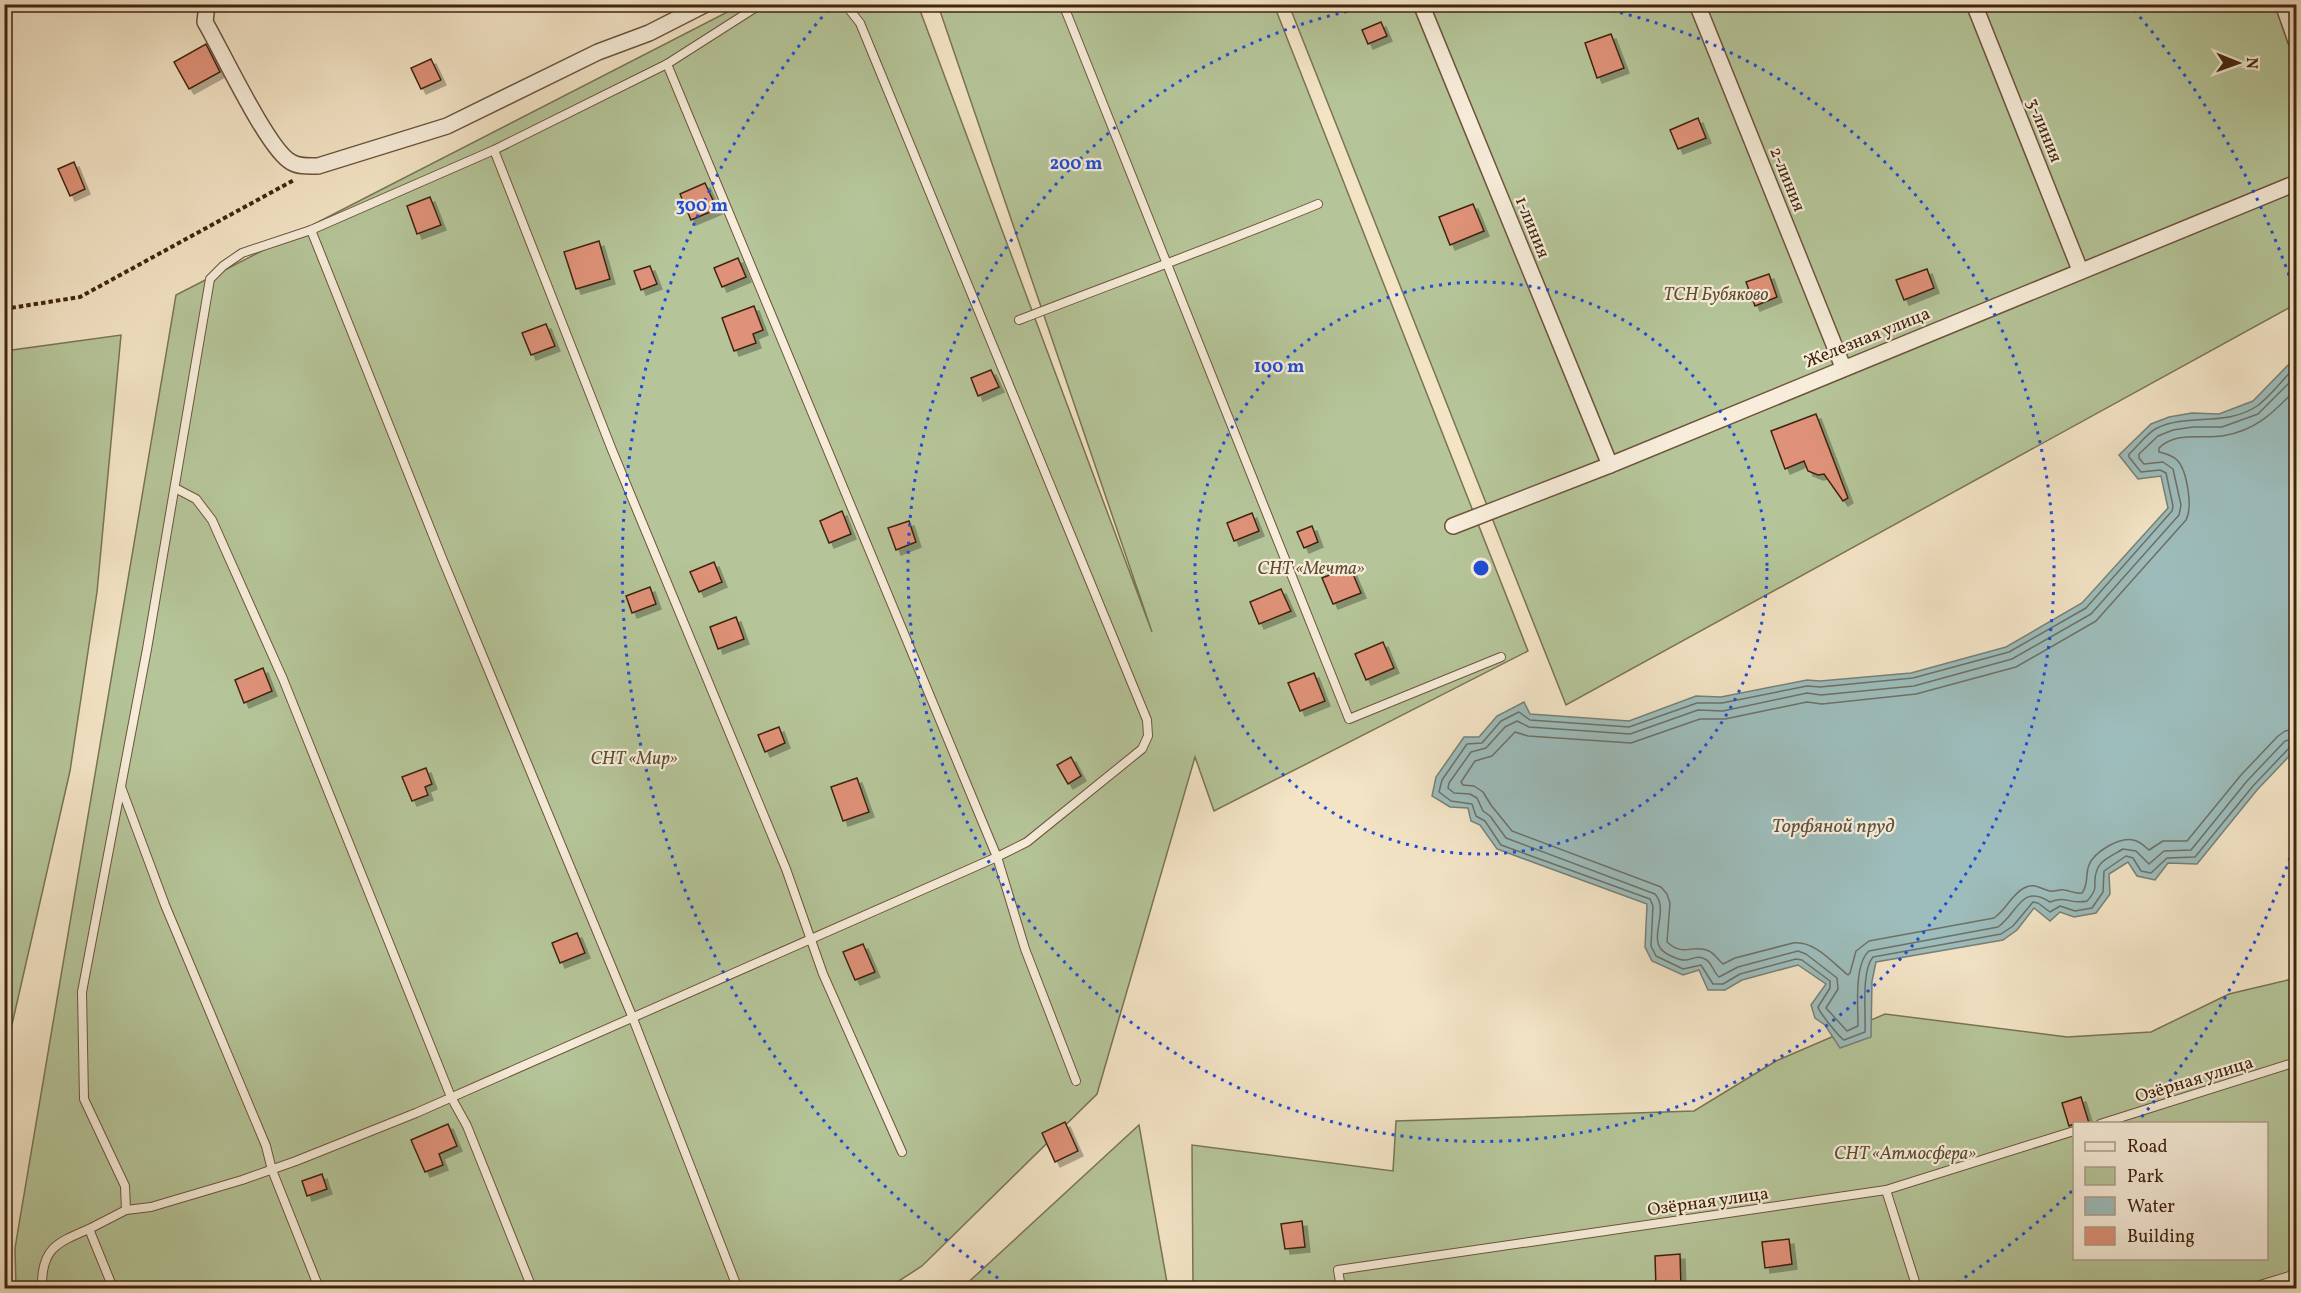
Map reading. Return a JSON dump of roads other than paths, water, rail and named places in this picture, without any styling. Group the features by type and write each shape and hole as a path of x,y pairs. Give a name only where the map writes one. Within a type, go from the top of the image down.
{"street":[{"path":"207,4 205,22 265,131 280,154 301,166 318,166 447,126 598,52 649,33 706,4"},
{"name":"1-линия","path":"1420,4 1610,465"},
{"name":"2-линия","path":"1697,4 1843,367"},
{"name":"3-линия","path":"1974,4 2080,270"},
{"path":"2283,4 2296,41"},
{"name":"Железная улица","path":"1453,526 1610,465 1843,367 2296,183"}],"lane":[{"path":"126,1210 125,1186 84,1099 82,992 175,488 210,279 223,266 242,253 311,230 494,150 667,64 761,4"},
{"path":"42,1288 43,1261 60,1241 126,1210 152,1207 272,1170 451,1097 997,857 1027,842 1142,748 1148,735 1147,720 860,23 845,4"},
{"path":"1063,4 1349,719 1501,657"},
{"path":"667,64 997,857 1025,949 1076,1081"},
{"path":"494,150 612,450 786,869 823,974 902,1152"},
{"path":"1019,320 1205,250 1318,204"},
{"path":"311,230 442,558 632,1016 736,1284"},
{"path":"175,488 196,499 212,520 283,679 451,1097 467,1126 532,1288"},
{"path":"120,785 165,905 266,1146 272,1170 319,1288"},
{"name":"Озёрная улица","path":"2106,1122 2296,1062"},
{"name":"Озёрная улица","path":"1341,1288 1338,1270 1886,1190 2073,1131"},
{"path":"1886,1190 1917,1288"},
{"path":"89,1229 112,1288"},
{"path":"2250,1288 2296,1274"}],"water":[{"name":"Торфяной пруд","path":"2296,357 2296,749 2257,790 2197,864 2168,863 2155,880 2137,876 2128,862 2109,874 2110,894 2096,913 2074,917 2060,912 2050,921 2034,908 2017,930 2003,940 1876,962 1872,981 1871,1037 1840,1048 1825,1025 1815,1018 1811,1005 1826,984 1798,965 1742,980 1725,990 1708,990 1699,970 1683,975 1652,961 1645,947 1647,904 1497,849 1480,825 1471,821 1468,808 1450,807 1432,796 1436,777 1464,737 1479,737 1497,716 1524,702 1530,714 1629,721 1696,696 1721,697 1807,680 1820,681 1911,673 2006,647 2082,603 2168,508 2161,476 2138,479 2119,455 2151,424 2169,417 2192,413 2219,414 2253,401"}],"park label":[{"name":"ТСН Бубяково","path":"1716,294"},
{"name":"СНТ «Мечта»","path":"1311,568"},
{"name":"СНТ «Мир»","path":"634,758"},
{"name":"СНТ «Атмосфера»","path":"1905,1153"}]}
